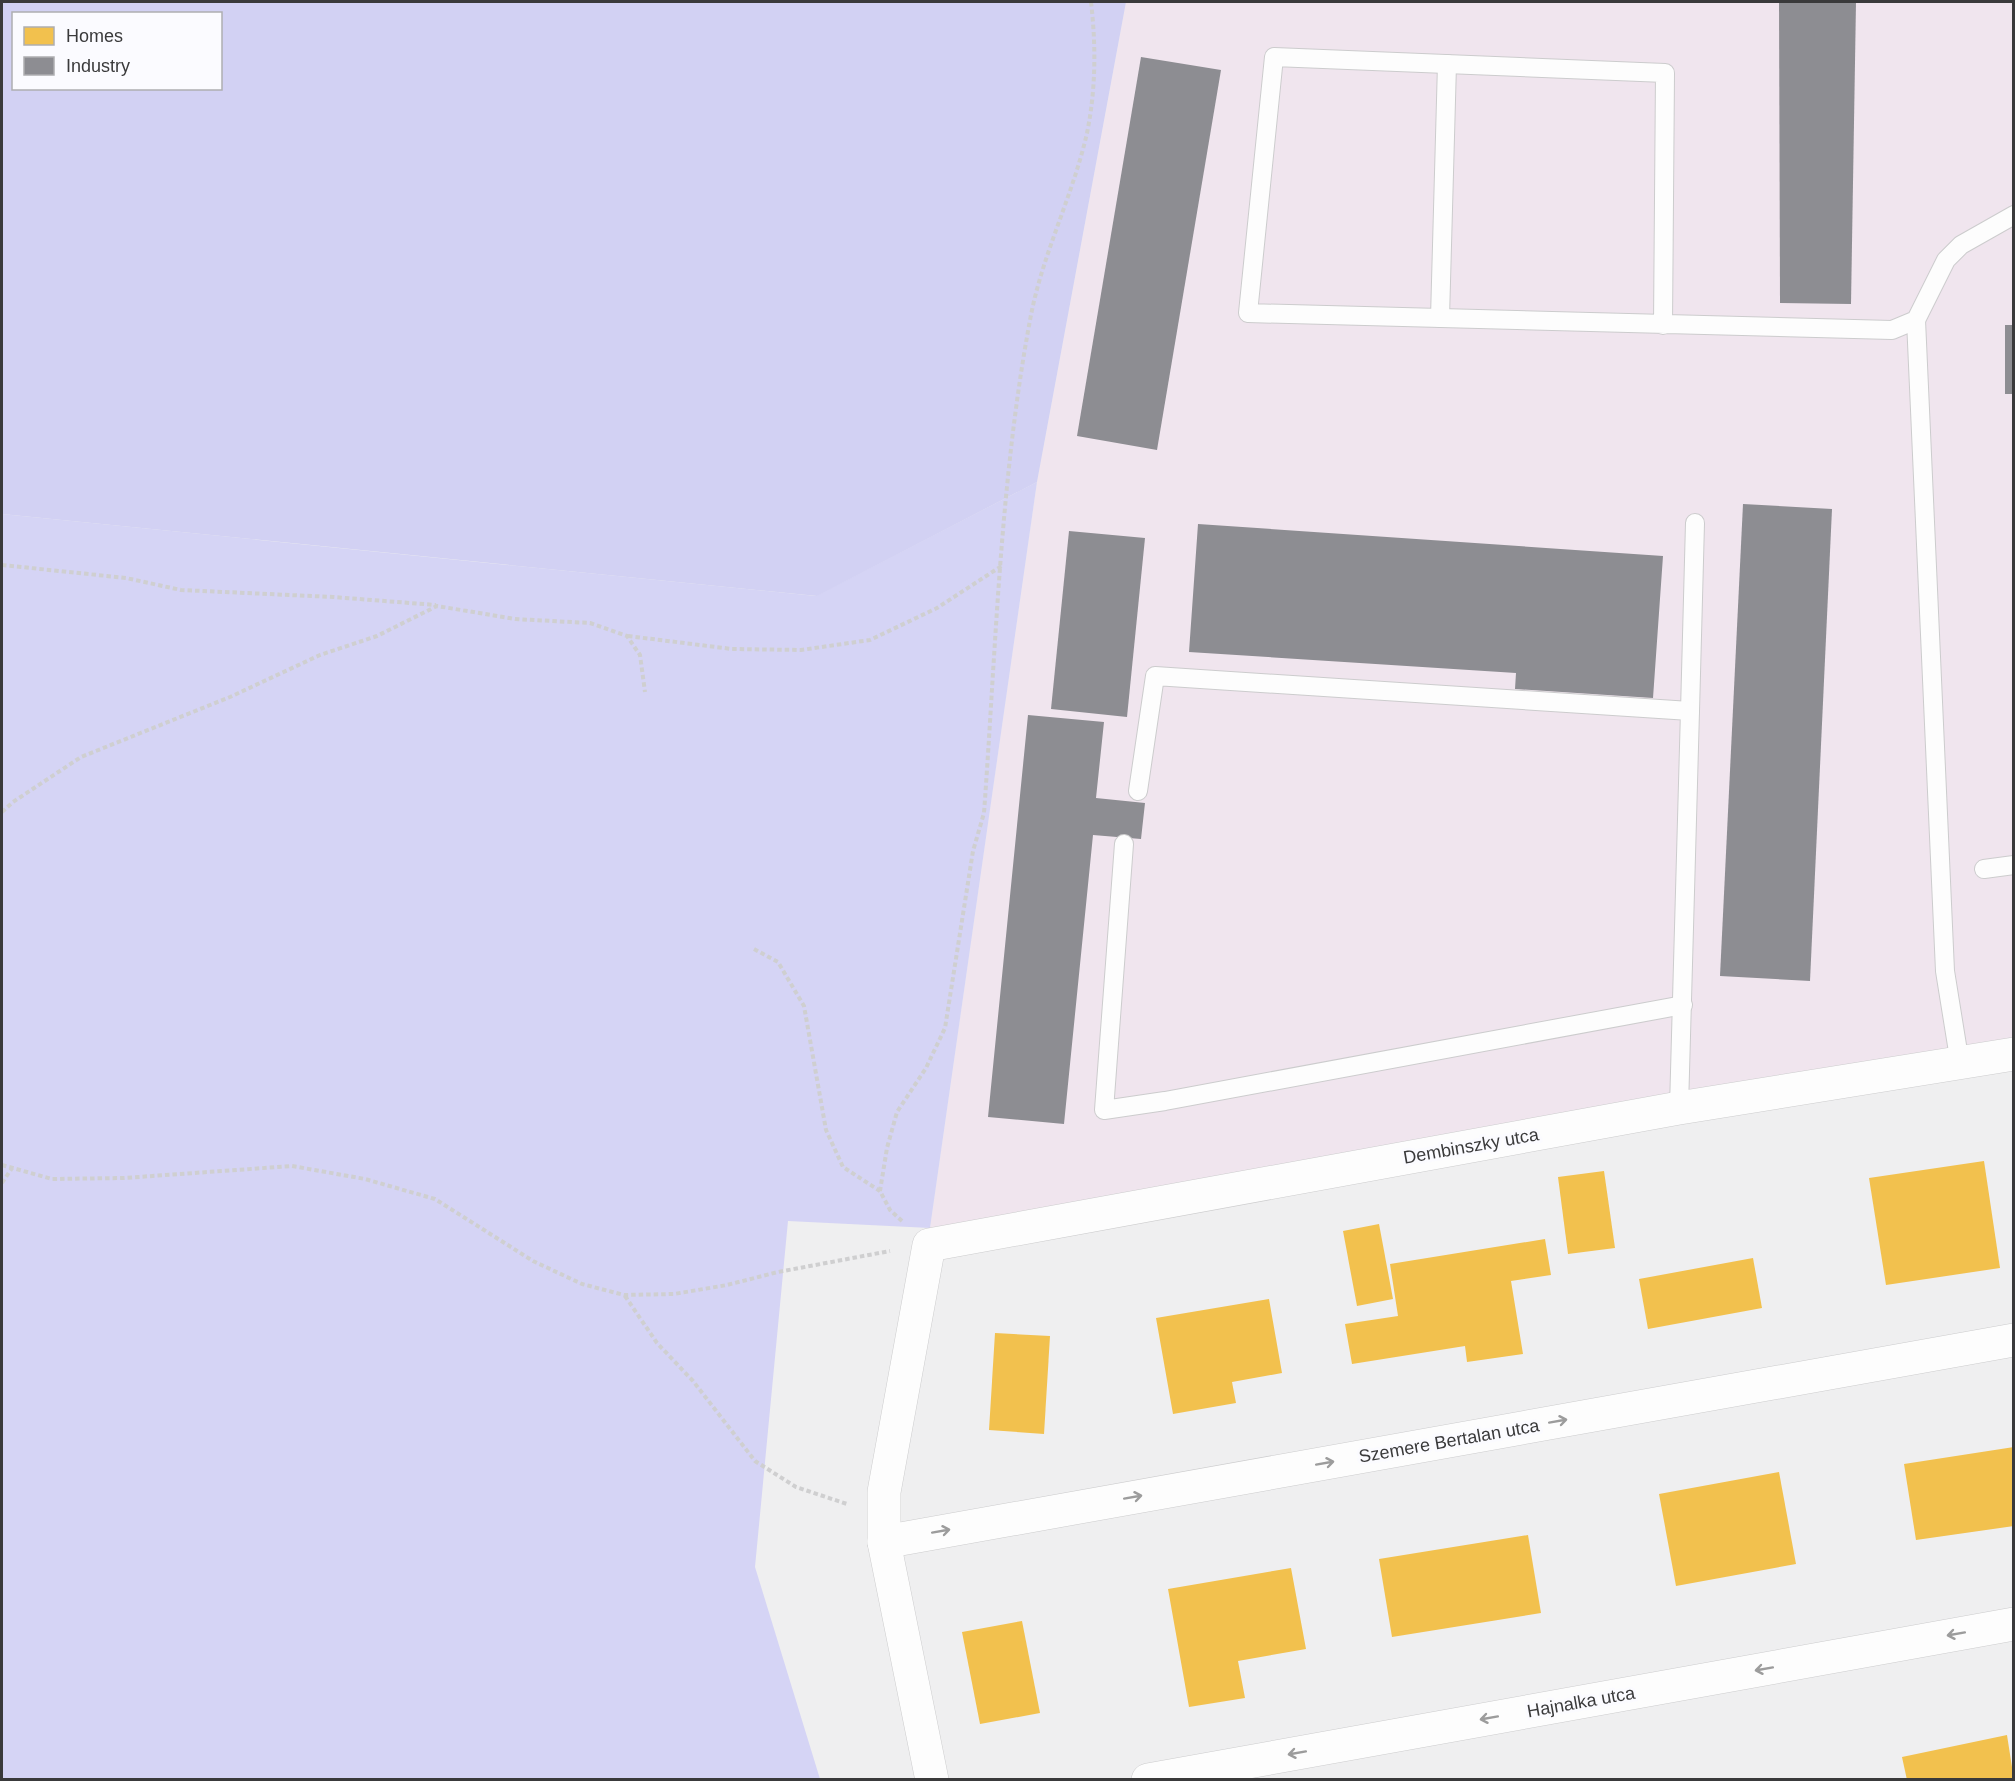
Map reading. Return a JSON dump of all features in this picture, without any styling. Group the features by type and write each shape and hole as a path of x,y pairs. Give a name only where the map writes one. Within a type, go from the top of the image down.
{"street":[{"name":"Dembinszky utca","path":"929,1245 1679,1108 2013,1054"},
{"path":"929,1245 884,1492 884,1542 932,1779"},
{"name":"Szemere Bertalan utca","path":"884,1542 2013,1340"},
{"name":"Hajnalka utca","path":"1148,1779 2013,1624"}],"lane":[{"path":"1663,325 1665,73 1274,57 1248,313 1663,325 1892,330 1916,320"},
{"path":"1440,318 1448,64"},
{"path":"1960,1064 1945,970 1916,320 1946,260 1961,245 2013,215"},
{"path":"1679,1108 1695,523"},
{"path":"1138,791 1155,676 1690,711"},
{"path":"1124,844 1104,1110 1176,1099 1683,1005"},
{"path":"1984,869 2013,865"}],"path":[{"path":"880,1191 887,1148 897,1112 926,1068 945,1028 973,851 984,813 1011,450 1032,313 1045,261 1086,134 1095,87 1091,2"},
{"path":"2,565 126,578 181,591 333,597 437,606 515,619 590,623 627,636 732,649 801,650 870,640 937,608 1003,565"},
{"path":"2,812 13,801 81,757 230,697 320,655 377,636 437,606"},
{"path":"627,636 640,655 645,692"},
{"path":"754,949 778,962 804,1006 826,1130 843,1167 880,1191 890,1210 929,1245"},
{"path":"2,1165 52,1179 124,1178 292,1166 365,1179 435,1199 533,1261 582,1284 624,1295 674,1294 727,1285 801,1267 929,1245"},
{"path":"2,1183 12,1168"},
{"path":"624,1295 657,1343 693,1381 755,1461 796,1487 841,1503 884,1510"}],"shaded area":[{"path":"2,2 1126,2 1037,482 817,596 2,514"},
{"path":"1126,2 2013,2 2013,1055 930,1228 1037,482"},
{"path":"1037,482 930,1228 788,1221 755,1567 820,1779 2,1779 2,514 816,596"}],"building: Homes":[{"path":"1984,1161 2000,1268 1886,1285 1869,1178"},
{"path":"1604,1171 1615,1248 1568,1254 1558,1177"},
{"path":"1379,1224 1393,1299 1357,1306 1343,1231"},
{"path":"1545,1239 1551,1275 1511,1281 1523,1354 1467,1362 1465,1346 1352,1364 1345,1324 1398,1316 1390,1264"},
{"path":"1753,1258 1762,1308 1648,1329 1639,1279"},
{"path":"1269,1299 1282,1373 1232,1382 1236,1403 1173,1414 1156,1318"},
{"path":"995,1333 1050,1336 1044,1434 989,1430"},
{"path":"2014,1447 2014,1526 1916,1540 1904,1464"},
{"path":"1779,1472 1796,1564 1676,1586 1659,1494"},
{"path":"1528,1535 1541,1613 1392,1637 1379,1559"},
{"path":"1291,1568 1306,1649 1238,1661 1245,1698 1189,1707 1168,1589"},
{"path":"1022,1621 1040,1713 980,1724 962,1632"},
{"path":"2007,1735 2014,1780 1907,1780 1902,1757"}],"building: Industry":[{"path":"1779,2 1856,2 1851,304 1780,303"},
{"path":"1141,57 1221,70 1157,450 1077,436"},
{"path":"2005,325 2014,325 2014,394 2005,394"},
{"path":"1743,504 1832,509 1810,981 1720,976"},
{"path":"1198,524 1663,556 1653,698 1515,689 1516,673 1189,652"},
{"path":"1069,531 1145,538 1127,717 1051,709"},
{"path":"1028,715 1104,722 1096,798 1145,803 1141,839 1093,835 1064,1124 988,1117"}]}
